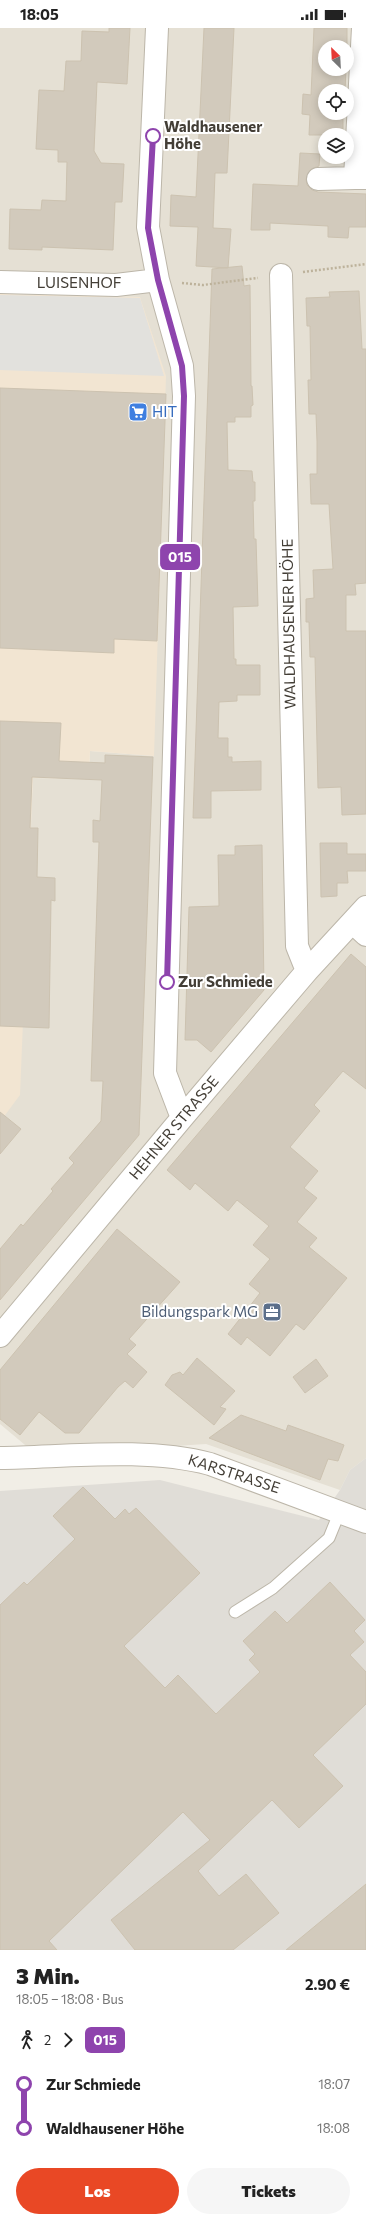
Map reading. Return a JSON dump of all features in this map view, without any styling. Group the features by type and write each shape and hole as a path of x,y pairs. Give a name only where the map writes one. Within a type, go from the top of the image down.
{"street":[{"path":"157,28 148,228 158,280 182,366 184,396 165,1073 182,1118"},
{"path":"318,179 360,178 363,28"},
{"name":"WALDHAUSENER HÖHE","path":"282,275 297,946 307,971"},
{"name":"LUISENHOF","path":"0,282 116,286 158,280"},
{"name":"HEHNER STRASSE","path":"0,1336 307,971 362,922"},
{"name":"KARSTRASSE","path":"0,1458 160,1454 187,1458 210,1464 340,1511 366,1522"}],"lane":[{"path":"235,1612 273,1588 329,1538 340,1511"}],"shaded area":[{"path":"0,28 366,28 366,1458 350,1470 340,1490 206,1444 37,1455 0,1424 0,1122 30,828 33,778 89,779 90,751 154,756 140,297 0,294"},
{"path":"0,294 140,297 166,376 154,756 90,751 89,779 33,778 20,1095 0,1122"},
{"path":"0,295 140,298 164,376 0,370"},
{"path":"366,1458 366,1950 0,1950 0,1491 160,1480 319,1520 340,1490 350,1470"}],"building":[{"path":"109,28 130,28 127,84 97,82 94,151 101,163 124,164 122,202 115,202 113,250 42,247 42,250 9,249 10,209 41,210 42,200 66,201 67,162 58,162 58,150 36,149 39,90 64,91 66,61 81,61 82,31 109,32"},
{"path":"204,28 234,28 227,173 215,173 213,228 231,229 228,268 196,266 198,227 170,226 171,195 196,197"},
{"path":"314,28 347,28 347,40 318,40 318,76 346,76 345,84 318,84 318,120 343,120 343,128 318,128 318,135 309,135 310,115 302,114 303,94 311,95"},
{"path":"300,153 318,154 319,166 311,169 306,179 307,185 312,190 318,192 366,194 366,227 349,227 348,238 328,237 328,226 270,223 270,230 251,230 253,184 298,186"},
{"path":"242,266 244,286 250,285 251,386 253,405 251,406 251,417 235,417 235,422 227,422 228,470 252,471 253,482 255,482 255,501 253,501 258,606 233,607 234,659 236,659 236,665 260,665 260,695 237,695 237,701 219,702 218,738 228,738 228,757 232,757 232,762 261,761 261,790 211,791 211,818 193,818 212,269"},
{"path":"359,291 362,349 366,349 366,583 355,584 356,595 346,595 346,631 366,631 366,814 342,815 341,787 318,788 315,657 310,657 309,622 306,622 306,599 314,598 313,570 333,569 329,504 311,504 310,474 317,474 317,441 316,414 309,414 308,380 311,380 310,326 307,326 306,298 330,297 329,292"},
{"path":"0,388 166,394 157,641 114,639 114,653 0,648"},
{"path":"0,721 61,723 59,761 105,763 105,755 153,757 139,1135 0,1300 0,1249 21,1224 23,1226 53,1191 51,1189 74,1163 69,1158 101,1121 103,1081 91,1081 99,842 93,842 93,820 100,821 102,780 32,777 30,828 38,828 37,877 55,878 55,901 51,900 49,1028 0,1026"},
{"path":"320,843 347,843 347,854 366,854 366,871 347,871 348,883 337,883 337,896 321,897"},
{"path":"262,845 264,990 211,1052 197,1040 185,1040 189,907 219,906 218,855 235,855 235,846"},
{"path":"351,954 366,967 366,1089 343,1071 314,1105 320,1111 290,1147 318,1171 304,1188 317,1198 297,1222 317,1238 309,1247 347,1278 304,1330 296,1324 270,1356 247,1337 241,1345 228,1334 260,1293 249,1284 270,1259 253,1245 269,1226 237,1200 228,1211 195,1183 190,1190 167,1170"},
{"path":"0,1112 21,1129 0,1154"},
{"path":"117,1229 180,1282 129,1339 136,1345 127,1354 147,1372 133,1388 125,1381 118,1387 79,1433 65,1433 39,1412 20,1435 0,1419 0,1370"},
{"path":"197,1358 235,1391 220,1407 226,1409 214,1425 165,1385 172,1375 180,1372 183,1375"},
{"path":"316,1359 328,1376 305,1393 293,1377"},
{"path":"241,1415 286,1431 288,1425 344,1445 338,1461 328,1459 320,1480 209,1438"},
{"path":"83,1487 115,1519 125,1509 129,1514 136,1508 200,1573 124,1646 165,1688 178,1675 216,1714 260,1672 249,1660 255,1654 243,1641 275,1611 287,1623 330,1582 365,1620 354,1631 364,1642 350,1655 366,1672 366,1704 313,1755 343,1786 299,1828 272,1800 198,1871 219,1896 246,1874 279,1913 233,1950 135,1950 111,1920 210,1840 183,1812 49,1941 57,1950 0,1950 0,1605 24,1582 27,1585 75,1539 53,1516"},
{"path":"366,1884 366,1950 286,1950"}],"bus line":[{"name":"015","path":"153,136 148,228 158,280 182,366 184,396 167,982"}],"place":[{"name":"Waldhausener Höhe","path":"153,136"},
{"name":"HIT","path":"138,412"},
{"name":"Zur Schmiede","path":"167,982"},
{"name":"Bildungspark MG","path":"272,1312"}]}
